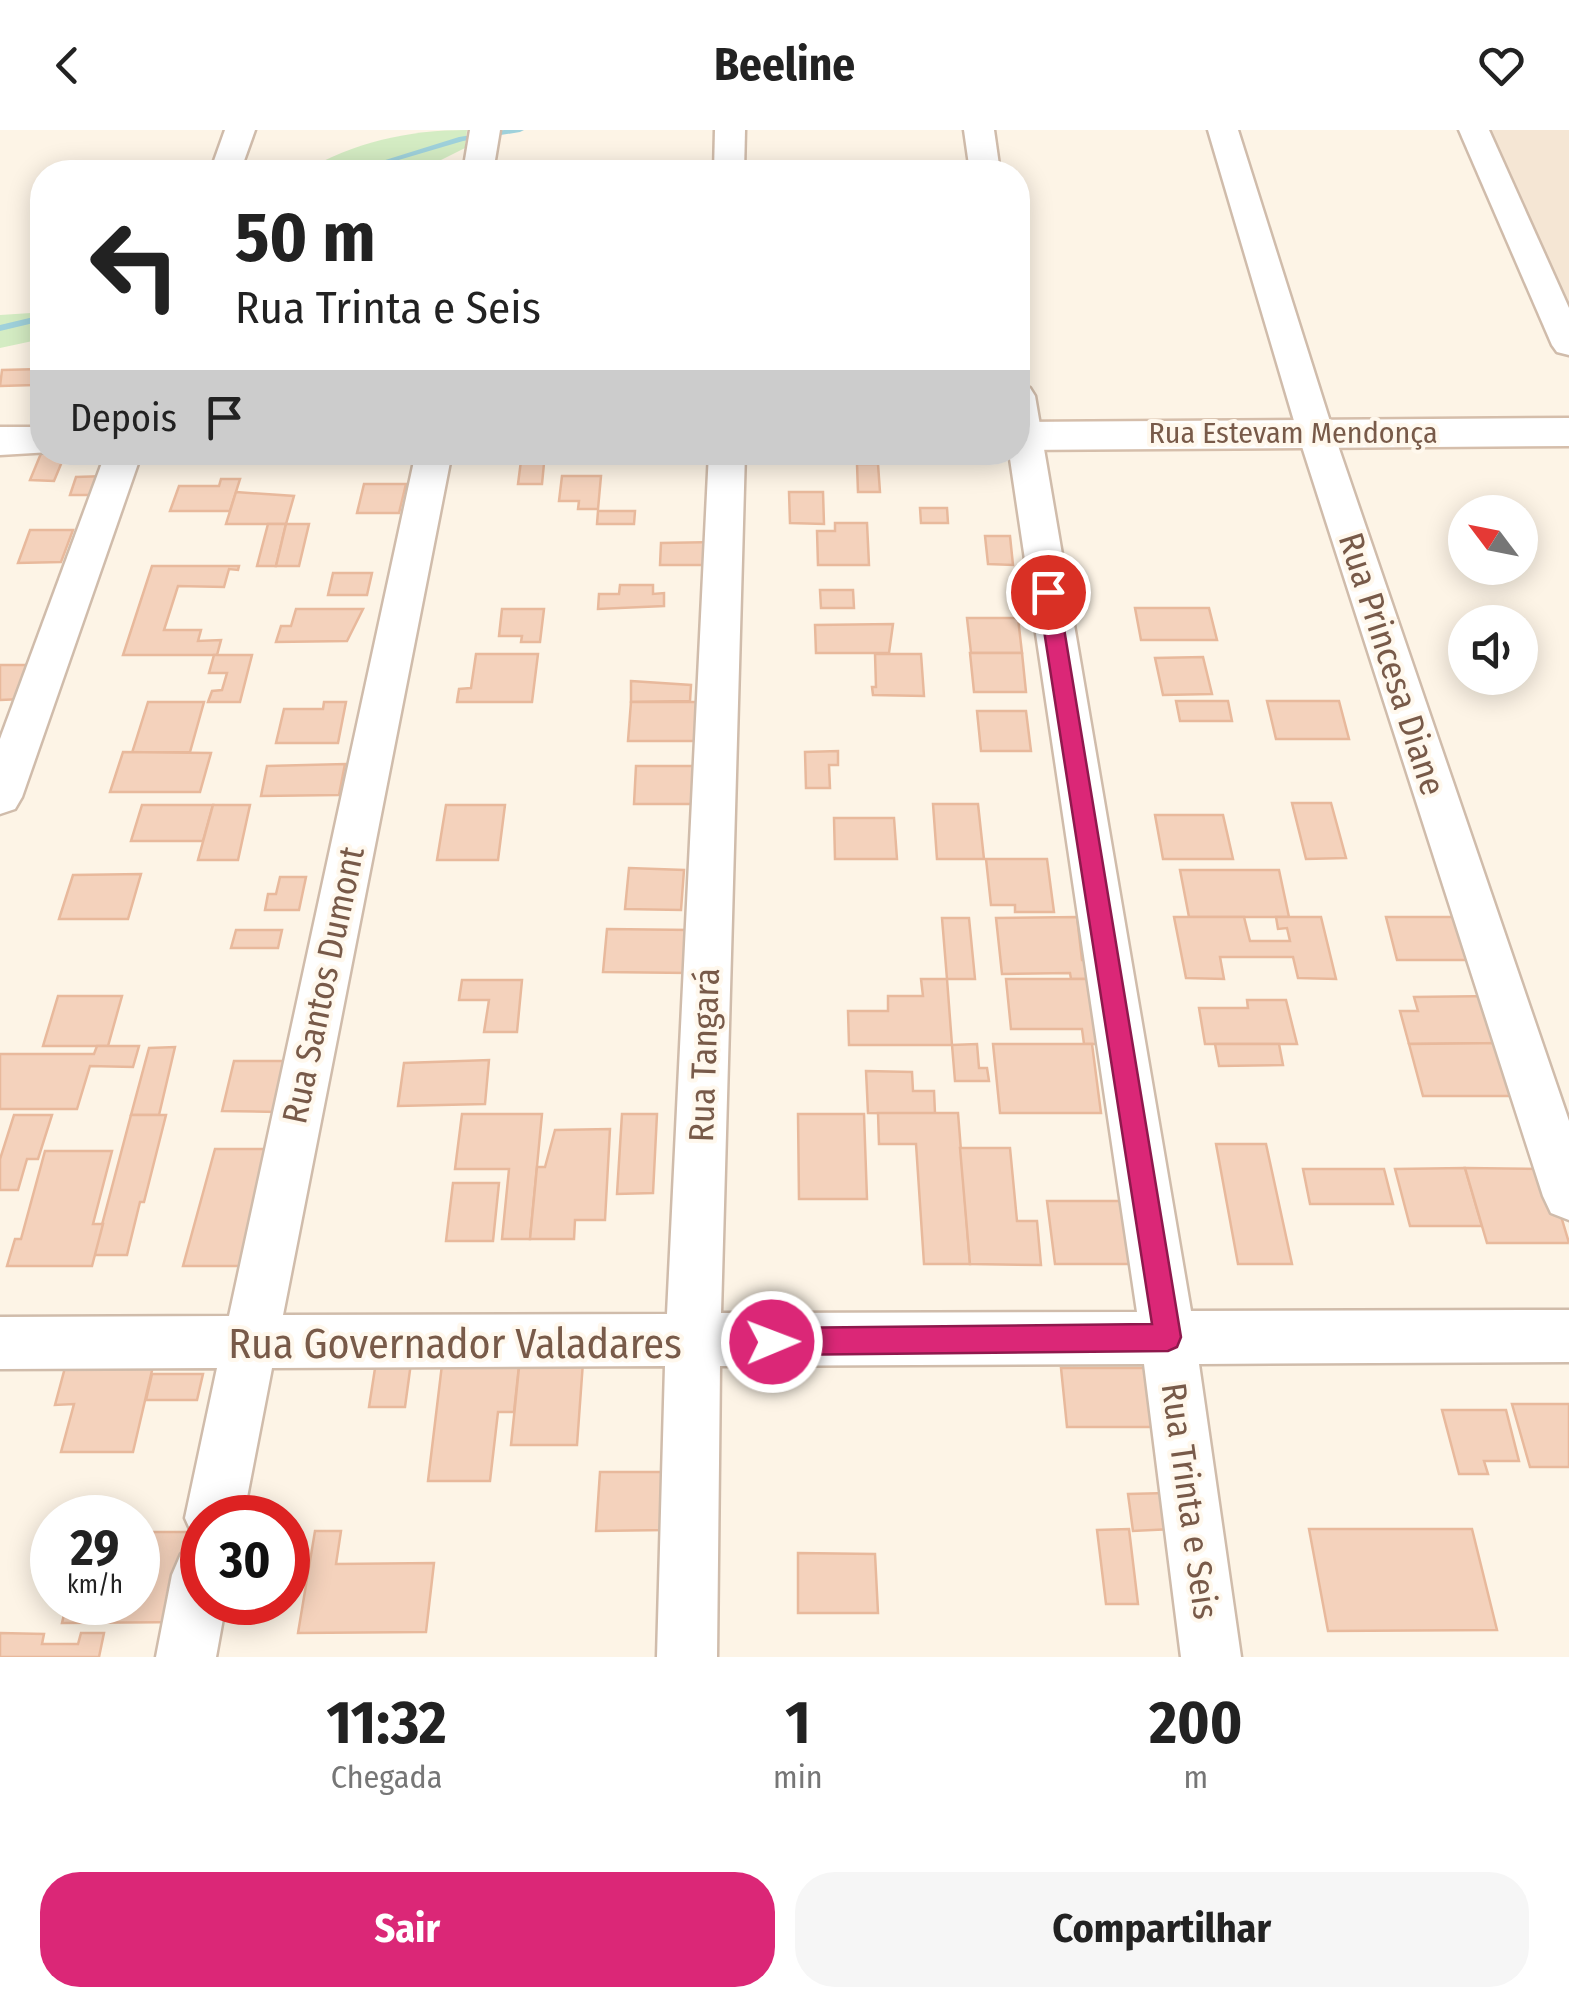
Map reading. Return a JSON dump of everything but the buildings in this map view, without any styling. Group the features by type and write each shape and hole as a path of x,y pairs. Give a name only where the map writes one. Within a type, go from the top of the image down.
{"street":[{"path":"229,160 240,130"},
{"path":"730,130 730,160"},
{"path":"978,130 983,160"},
{"name":"Rua Princesa Diane","path":"1222,130 1315,431 1569,1196"},
{"path":"1474,130 1569,345"},
{"name":"Rua Estevam Mendonça","path":"1030,423 1315,431 1569,432"},
{"path":"0,441 30,441"},
{"path":"0,797 119,465"},
{"name":"Rua Santos Dumont","path":"218,1495 431,465"},
{"name":"Rua Tangará","path":"687,1657 693,1342 726,465"},
{"name":"Rua Trinta e Seis","path":"1026,465 1168,1337 1211,1657"},
{"name":"Rua Governador Valadares","path":"0,1343 1569,1336"},
{"path":"186,1657 192,1625"}],"shaded area":[{"path":"1483,130 1569,130 1569,316"}],"green space":[{"path":"467,130 465,148 441,160 326,160 382,140 424,132"},
{"path":"30,313 30,342 0,348 0,315"}],"waterway":[{"path":"391,160 462,139 520,130"},
{"path":"0,328 30,321"}],"route":[{"path":"772,1342 1168,1337 1048,592"}]}
